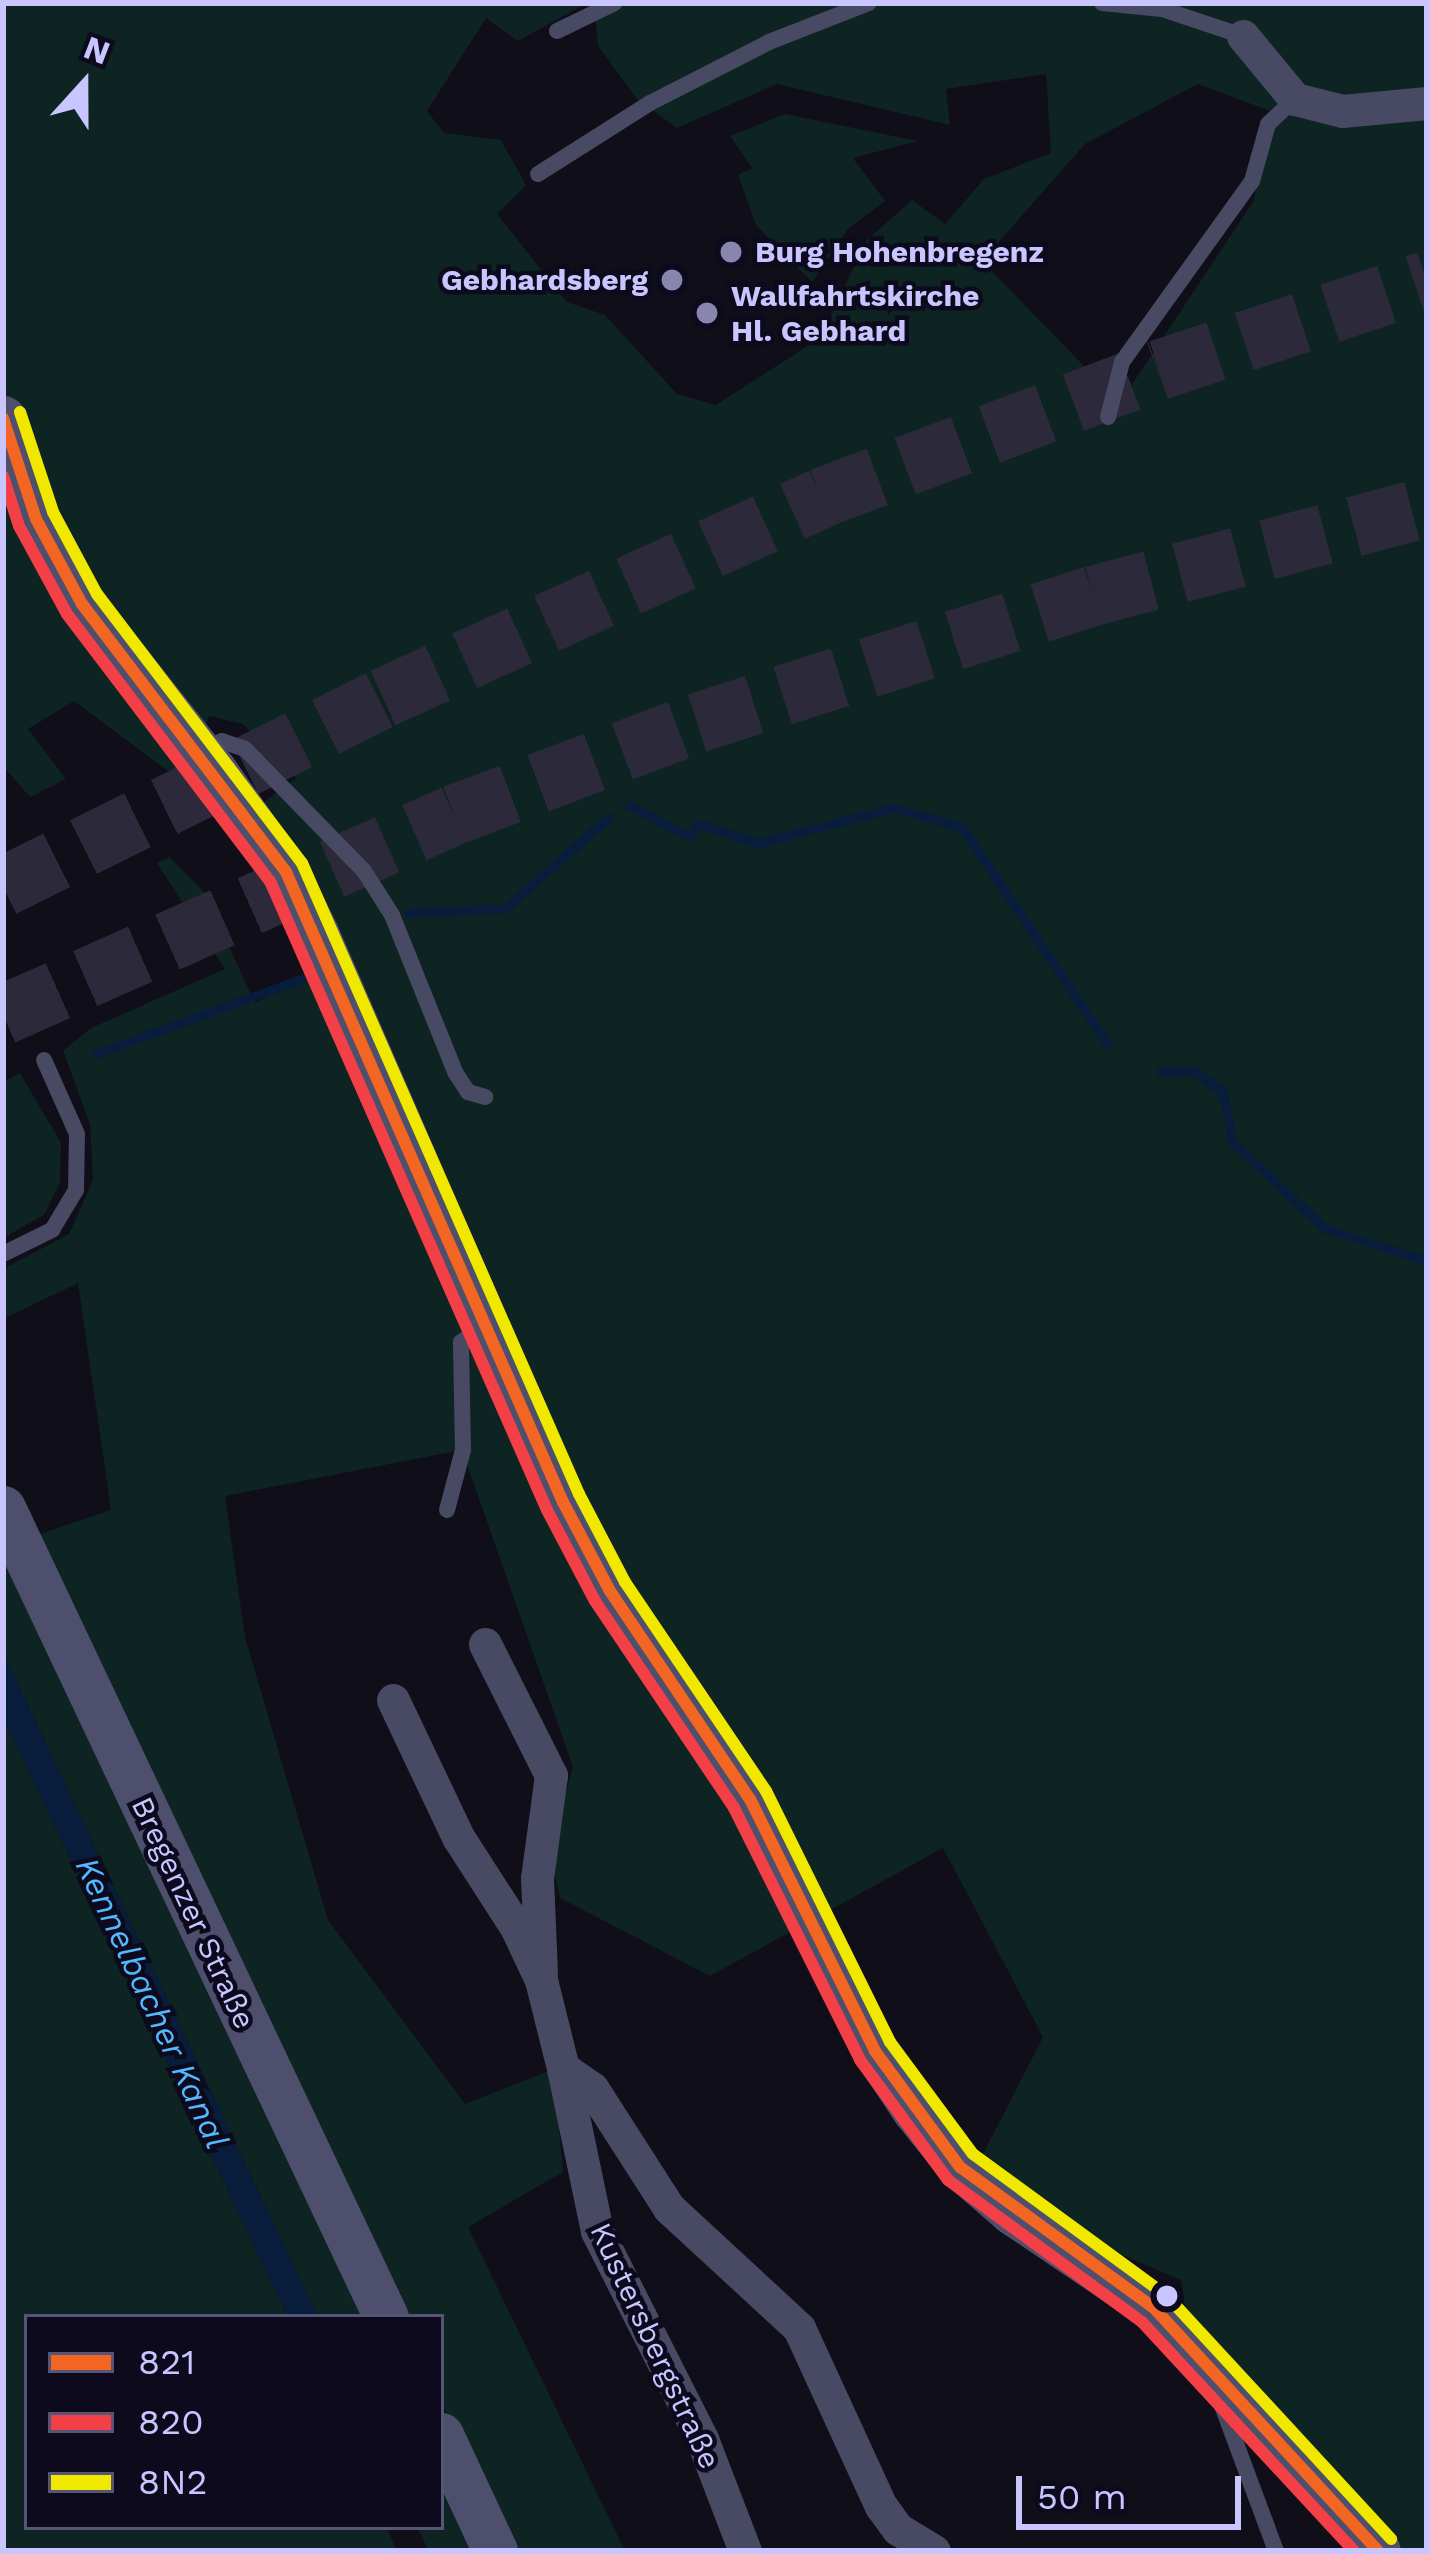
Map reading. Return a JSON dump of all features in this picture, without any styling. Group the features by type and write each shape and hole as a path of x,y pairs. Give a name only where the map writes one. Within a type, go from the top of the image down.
{"main road":[{"path":"3,418 36,519 82,604 207,761 286,872 484,1325 610,1591 750,1799 875,2051 960,2167 1154,2308 1224,2378 1378,2551"},
{"name":"Bregenzer Straße","path":"3,1508 385,2314"},
{"path":"444,2441 495,2551"}],"street":[{"path":"1243,36 1295,99 1342,112 1427,103"},
{"name":"Kustersbergstraße","path":"485,1644 551,1775 538,1858 541,1980 597,2231 702,2439 745,2551"},
{"name":"Kustersbergstraße","path":"393,1700 458,1837 541,1980"},
{"path":"563,2068 592,2088 670,2208 799,2328 881,2506 898,2529 934,2551"}],"lane":[{"path":"556,32 615,3"},
{"path":"538,175 650,103 769,42 869,3"},
{"path":"1102,3 1162,9 1243,36"},
{"path":"1108,417 1122,362 1252,181 1268,124 1295,99"},
{"path":"207,761 222,741 245,748 364,871 392,915 454,1072 468,1092 484,1097"},
{"path":"3,1254 52,1230 76,1190 77,1134 44,1060"},
{"path":"447,1510 463,1450 461,1342 484,1325"},
{"path":"1224,2378 1216,2391 1224,2422 1276,2551"}],"green space":[{"path":"3,3 587,3 518,41 486,18 427,111 444,133 501,140 526,185 497,214 567,302 605,315 677,394 716,405 820,338 866,241 912,200 945,224 984,179 1051,153 1046,74 946,89 950,125 777,84 677,128 637,99 598,46 594,3 1427,3 1427,2551 1399,2551 1185,2307 1181,2280 1111,2250 983,2154 1043,2037 943,1848 710,1976 560,1898 549,1852 573,1767 462,1450 225,1496 245,1637 328,1920 465,2104 554,2069 563,2172 468,2227 625,2551 511,2551 444,2408 444,2314 400,2314 28,1538 111,1510 78,1283 3,1319 3,1269 69,1234 93,1180 90,1124 63,1051 91,1028 225,969 157,863 169,857 204,892 255,1003 347,957 260,805 296,778 243,724 209,716 188,786 74,701 28,729 66,779 30,797 3,766","holes":["1198,84 1275,113 1253,202 1129,389 1111,394 982,261 1085,144"]},
{"path":"785,114 918,141 853,158 885,201 848,229 812,282 756,225 738,175 752,168 730,136"},
{"path":"20,1073 61,1143 60,1183 44,1215 3,1238 3,1082"},
{"path":"3,1546 369,2314 317,2314 3,1653"},
{"path":"3,1717 287,2314 24,2314 24,2530 387,2530 397,2551 3,2551"},
{"path":"444,2472 481,2551 429,2551 418,2530 444,2530"}],"water":[{"name":"Kennelbacher Kanal","path":"3,1653 317,2314 287,2314 3,1717"}],"waterway":[{"path":"629,805 688,836 699,824 757,843 894,808 962,827 1108,1045"},
{"path":"408,913 506,908 609,817"},
{"path":"95,1054 306,977"},
{"path":"1160,1071 1194,1071 1223,1092 1232,1141 1324,1228 1427,1261"}],"tunnel":[{"path":"3,887 383,698 821,498 1159,370 1427,281"},
{"path":"3,1015 454,815 697,723 1093,596 1427,507"}],"transit line":[{"name":"8N2","path":"20,412 53,512 97,594 302,863 579,1494 625,1582 766,1791 890,2042 973,2154 1166,2295 1391,2539"},
{"name":"821","path":"3,418 36,519 82,604 286,872 563,1502 610,1591 750,1799 875,2051 960,2167 1154,2308 1378,2551"},
{"name":"820","path":"3,476 19,526 67,614 270,881 547,1510 595,1601 734,1808 860,2060 948,2180 1142,2322 1354,2551"}],"place":[{"name":"Burg Hohenbregenz","path":"731,252"},
{"name":"Gebhardsberg","path":"672,280"},
{"name":"Wallfahrtskirche Hl. Gebhard","path":"707,313"}]}
